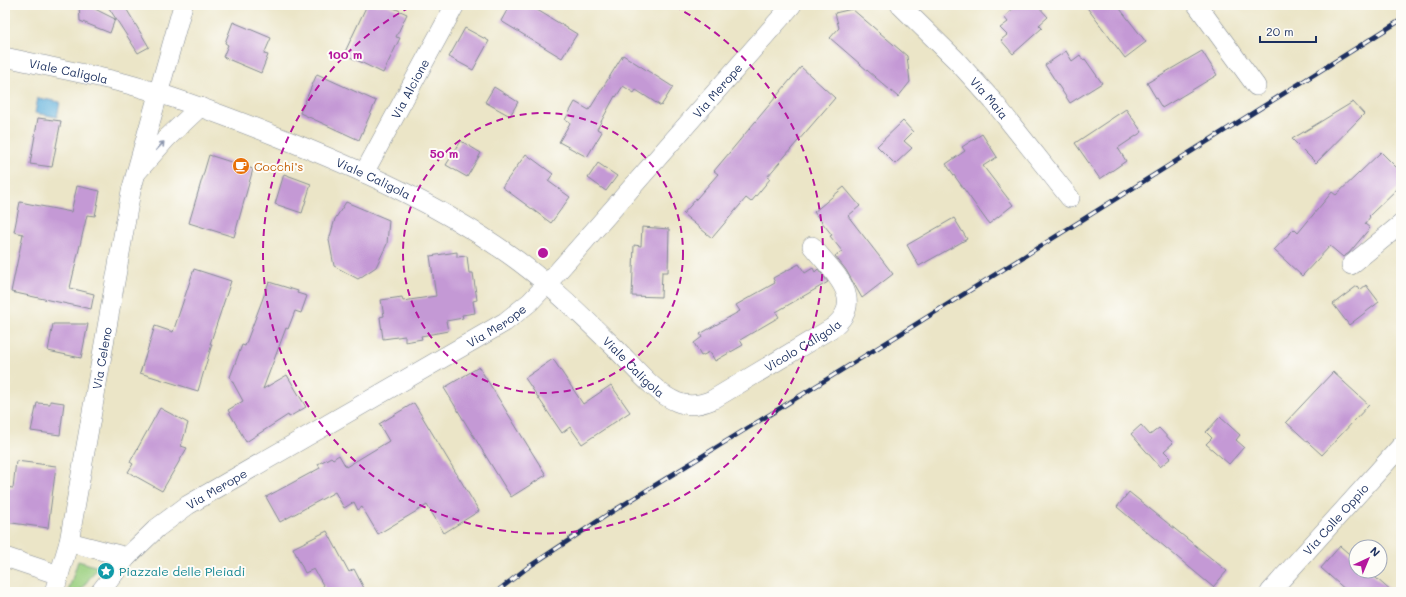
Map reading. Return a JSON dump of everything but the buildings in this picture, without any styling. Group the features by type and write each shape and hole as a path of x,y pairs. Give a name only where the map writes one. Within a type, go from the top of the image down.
{"street":[{"name":"Via Celeno","path":"69,542 135,175 183,5"},
{"name":"Via Alcione","path":"364,173 456,5"},
{"name":"Via Merope","path":"128,557 141,542 177,512 505,322 530,302 792,5"},
{"name":"Via Maia","path":"900,5 956,60 993,101 1070,198"},
{"path":"1197,5 1256,86"},
{"name":"Viale Caligola","path":"5,57 90,75 200,107 303,147 364,173 415,198 465,225 507,253 571,305 658,390 675,402 685,405"},
{"path":"135,175 167,138 200,107"},
{"path":"1351,266 1401,224"},
{"name":"Vicolo Caligola","path":"685,405 694,406 712,400 832,328 844,317 848,303 847,295 840,282 812,246"},
{"name":"Via Colle Oppio","path":"1270,592 1401,446"},
{"path":"5,557 56,583 69,542 128,557 100,592"}],"green space":[{"path":"78,561 98,567 79,592 68,592"}],"water":[{"path":"38,98 60,102 57,117 35,113"}],"railway":[{"path":"496,592 527,568 610,513 905,331 1401,20"}],"place":[{"name":"Cocchi’s","path":"241,166"},
{"name":"Piazzale delle Pleiadi","path":"106,571"}]}
